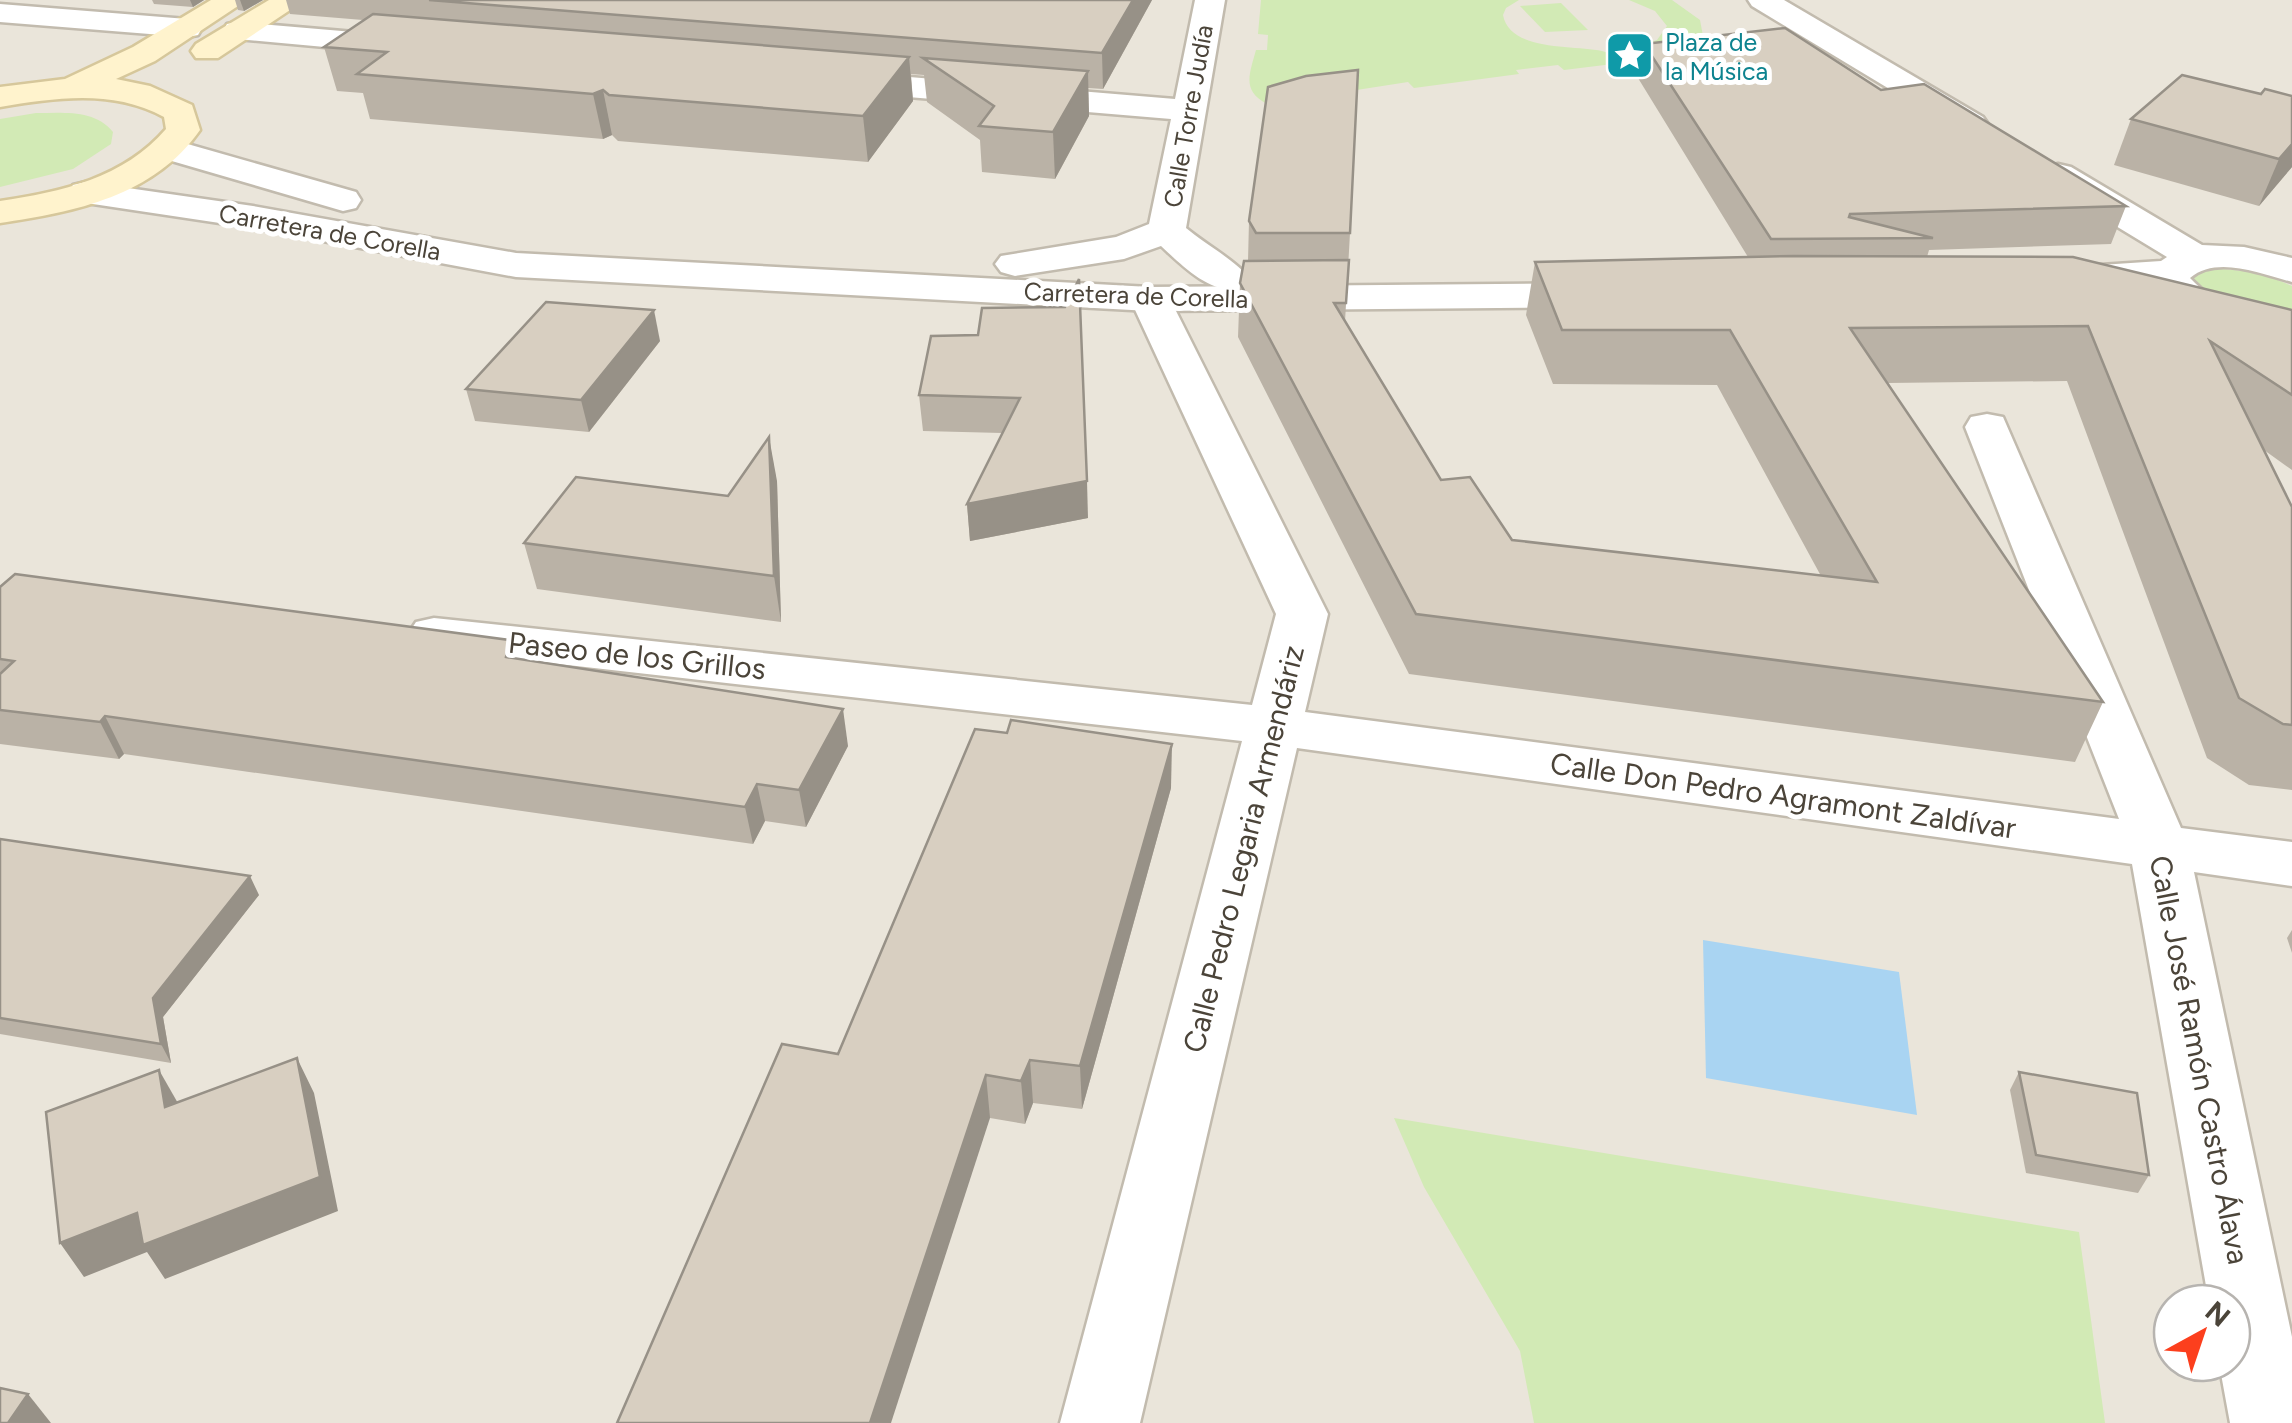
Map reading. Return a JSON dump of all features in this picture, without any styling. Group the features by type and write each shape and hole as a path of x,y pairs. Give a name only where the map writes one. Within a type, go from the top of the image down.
{"main road":[{"path":"68,88 144,54 187,28 290,0"},
{"path":"160,99 168,83 235,16"},
{"path":"0,97 68,88 120,90 160,99 180,112 184,130 170,150 136,173 86,193 0,212"}],"street":[{"name":"Calle Torre Judía","path":"1167,232 1210,0"},
{"path":"1763,0 2000,141"},
{"path":"0,13 187,28"},
{"path":"235,16 446,48"},
{"path":"802,78 1188,110"},
{"name":"Carretera de Corella","path":"86,193 253,217 516,265 1150,299 1636,288 1231,280 586,241 464,226 329,197 170,150"},
{"path":"2034,161 2187,279 2259,328 2292,330"},
{"name":"Calle Torre Judía","path":"1015,264 1124,247 1167,232"},
{"name":"Calle Torre Judía","path":"1167,232 1231,280"},
{"path":"2032,285 2187,279 2242,258 2292,270"},
{"name":"Calle Pedro Legaria Armendáriz","path":"1100,1423 1302,614 1150,299"},
{"name":"Calle José Ramón Castro Álava","path":"1987,427 2159,846 2270,1423"},
{"name":"Paseo de los Grillos","path":"384,629 1274,726"},
{"name":"Calle Don Pedro Agramont Zaldívar","path":"1274,726 2292,864"}],"shaded area":[{"path":"0,0 2292,0 2292,1423 0,1423"}],"green space":[{"path":"1261,0 1519,0 1506,8 1503,15 1517,35 1545,45 1605,52 1621,63 1564,70 1558,65 1516,70 1519,74 1414,88 1408,82 1267,104 1254,94 1250,81 1256,50 1267,50 1268,35 1258,34"},
{"path":"1629,0 1672,0 1700,20 1703,36 1693,46 1654,59 1636,47 1657,40 1667,26 1655,11"},
{"path":"1561,3 1588,30 1545,32 1520,6"},
{"path":"36,113 78,114 97,119 113,132 111,144 73,169 0,187 0,119"},
{"path":"2215,268 2261,273 2292,286 2292,319 2214,308 2189,278 2198,271"},
{"path":"1394,1118 2079,1232 2105,1423 1534,1423 1520,1351 1424,1187"}],"water":[{"path":"1703,940 1899,972 1917,1115 1706,1078"}],"building":[{"path":"429,0 1133,0 1102,53"},
{"path":"373,14 909,57 863,116 609,95 603,90 593,94 357,74 387,52 324,47"},
{"path":"1785,28 1881,90 1924,84 2126,206 1850,214 1849,217 1933,238 1771,239 1644,44"},
{"path":"923,58 1088,71 1053,132 979,126 994,106"},
{"path":"1358,70 1350,233 1256,233 1249,221 1268,87 1306,76"},
{"path":"2182,75 2261,94 2265,89 2292,96 2292,144 2279,159 2131,119"},
{"path":"1794,256 2073,257 2292,310 2292,395 2210,341 2292,507 2292,725 2283,724 2239,698 2088,326 1850,328 2103,702 1416,614 1240,283 1244,261 1349,260 1346,303 1334,303 1441,480 1470,477 1512,540 1877,582 1730,330 1562,330 1535,262"},
{"path":"1079,279 1087,481 967,504 1020,398 919,395 931,336 978,335 982,308 1065,307"},
{"path":"546,302 654,310 581,400 466,389"},
{"path":"769,437 774,576 524,543 576,477 728,496"},
{"path":"15,574 509,640 506,657 843,709 799,790 757,784 745,807 105,716 100,722 0,710 0,674 14,661 0,659 0,587"},
{"path":"1011,720 1172,744 1080,1066 1030,1060 1021,1081 986,1075 870,1423 617,1423 782,1044 838,1054 975,729 1007,733"},
{"path":"0,839 250,876 153,998 161,1044 0,1018"},
{"path":"297,1058 320,1177 143,1245 137,1213 60,1243 46,1112 159,1070 165,1107"},
{"path":"2019,1072 2137,1093 2149,1175 2036,1155"},
{"path":"0,1388 28,1394 8,1423 0,1423"}],"place":[{"name":"Plaza de la Música","path":"1630,56"}]}
